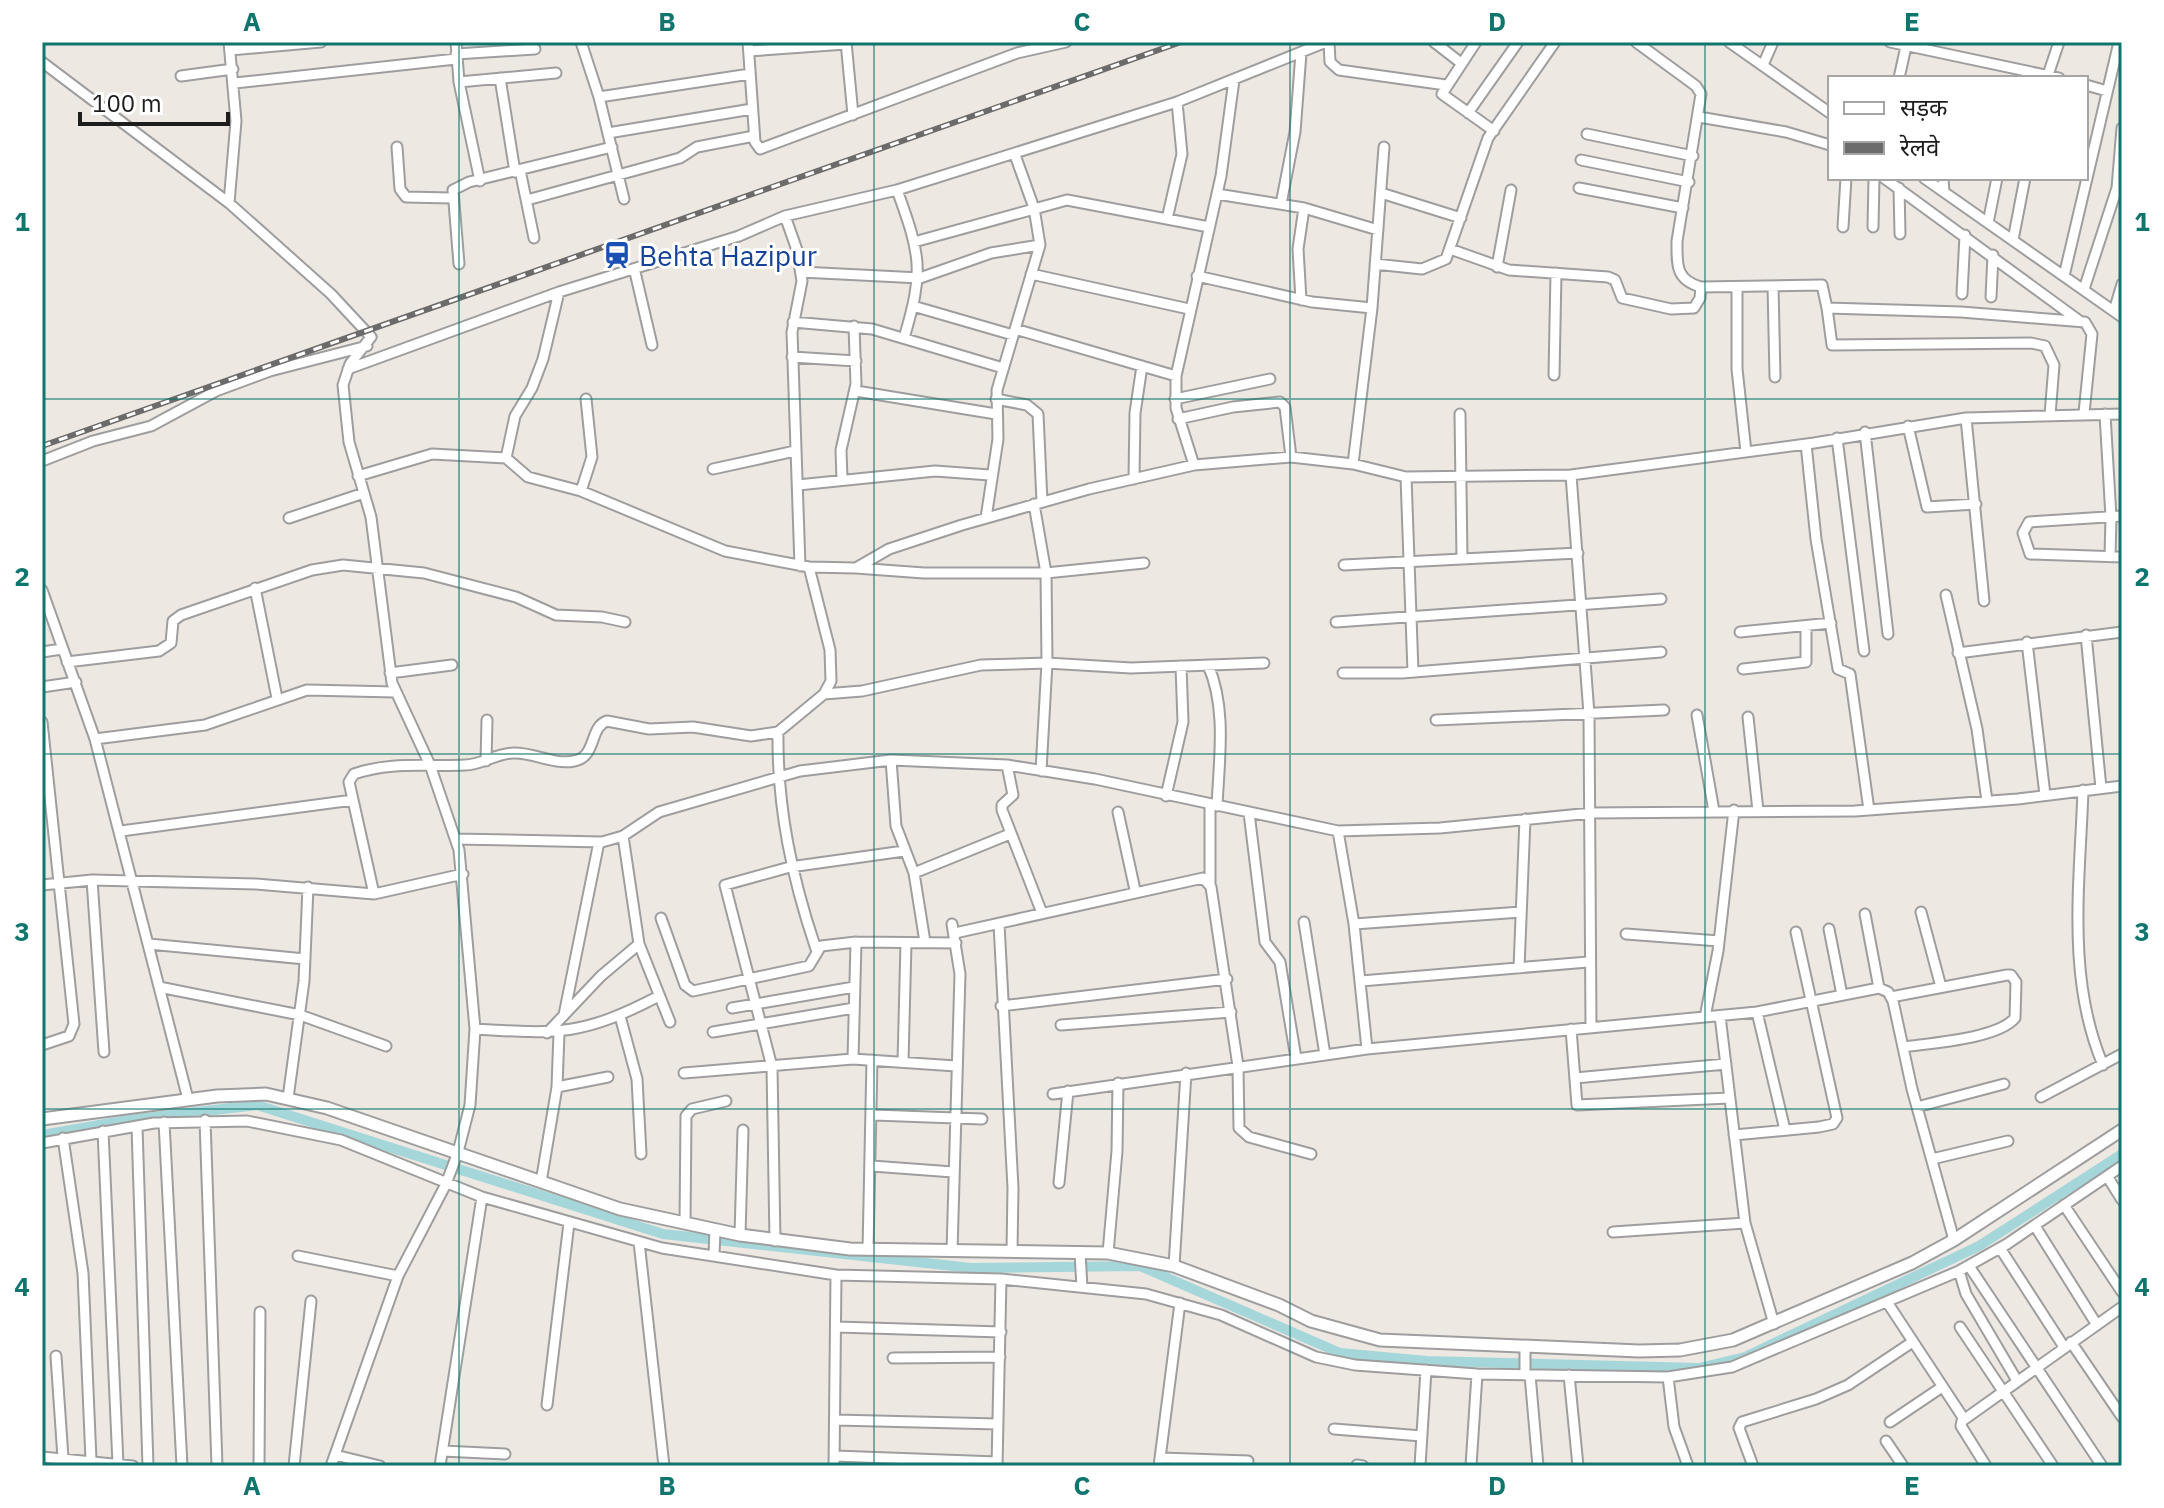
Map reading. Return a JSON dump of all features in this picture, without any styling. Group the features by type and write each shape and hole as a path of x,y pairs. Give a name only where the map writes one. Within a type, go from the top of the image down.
{"street":[{"path":"229,203 235,150 235,83 229,46 321,42"},
{"path":"456,42 459,82 480,181"},
{"path":"582,42 624,199"},
{"path":"853,115 846,43 748,46 754,136 756,146 766,148 1017,53 1066,42"},
{"path":"347,370 559,292 635,272 785,216 897,190 1177,102 1327,42 1330,62 1339,70 1446,85"},
{"path":"1434,42 1461,63"},
{"path":"1476,42 1442,94 1494,131"},
{"path":"1468,113 1518,42"},
{"path":"1375,264 1422,269 1441,263 1450,249 1483,149 1555,42"},
{"path":"1636,42 1696,86 1701,94 1676,266 1684,280 1701,287 1822,285 1832,345 2031,343 2045,346 2054,365 2050,415"},
{"path":"1729,42 1828,112"},
{"path":"1763,65 1773,42"},
{"path":"1890,42 2047,76 2056,42"},
{"path":"2088,173 2119,42"},
{"path":"1899,76 1907,44"},
{"path":"235,83 535,49"},
{"path":"1281,204 1295,132 1301,53"},
{"path":"42,62 229,203 371,337 347,370 343,392 378,566 390,673 395,692 430,765 455,839 463,874 475,1029 470,1105 454,1163 398,1276 331,1466"},
{"path":"181,76 233,69"},
{"path":"459,82 556,73"},
{"path":"599,97 750,74"},
{"path":"500,78 534,238"},
{"path":"1194,465 1178,419 1176,376 1217,194 1234,80"},
{"path":"2088,86 2107,91"},
{"path":"1167,219 1182,154 1177,102"},
{"path":"608,133 752,109"},
{"path":"1699,117 1786,132 1828,144"},
{"path":"2084,289 2117,188 2122,128"},
{"path":"1587,134 1693,156"},
{"path":"527,200 680,158 697,147 754,136"},
{"path":"397,147 400,189 406,197 451,198"},
{"path":"459,264 451,198 457,188 612,147"},
{"path":"1353,464 1372,308 1384,147"},
{"path":"986,518 990,475 998,439 996,399 1040,245 1034,208 1015,155"},
{"path":"1581,160 1689,182"},
{"path":"1843,227 1846,180"},
{"path":"1873,227 1874,180"},
{"path":"1887,180 2081,322"},
{"path":"1927,180 2118,314 2122,284"},
{"path":"1943,180 1944,192"},
{"path":"1988,223 1997,180"},
{"path":"2013,240 2025,180"},
{"path":"2064,276 2086,180"},
{"path":"1579,188 1683,208"},
{"path":"1899,188 1900,234"},
{"path":"897,190 914,242 920,278 904,338"},
{"path":"1497,267 1511,190"},
{"path":"1381,193 1461,218"},
{"path":"1217,194 1304,208 1378,230"},
{"path":"914,242 1034,208 1082,201 1209,227"},
{"path":"1301,300 1298,249 1304,208"},
{"path":"374,894 349,778 354,774 403,764 486,761 516,753 557,761 578,760 591,750 599,726 607,721 649,729 693,727 751,736 778,732 824,694 831,681 832,663 804,566 795,451 793,322 801,291 801,272 785,216"},
{"path":"1962,294 1965,235"},
{"path":"801,272 920,278 991,253 1040,245"},
{"path":"1450,249 1497,267 1612,278 1622,298 1671,309 1694,308 1701,287"},
{"path":"1991,297 1993,255"},
{"path":"635,272 652,345"},
{"path":"1554,375 1556,273"},
{"path":"1031,274 1189,309"},
{"path":"1197,276 1301,300 1372,308"},
{"path":"1773,286 1775,377"},
{"path":"1737,287 1737,369 1746,452"},
{"path":"506,458 515,416 532,388 543,359 559,292"},
{"path":"913,306 1176,376"},
{"path":"1827,308 1961,312 2089,325 2092,334 2084,413"},
{"path":"793,322 854,326 1003,368"},
{"path":"842,480 841,450 856,391 854,326"},
{"path":"42,461 151,426 216,391 260,374 296,362 367,346"},
{"path":"792,357 856,361"},
{"path":"1134,479 1135,413 1142,366"},
{"path":"1175,399 1270,379"},
{"path":"856,391 996,414"},
{"path":"581,491 592,457 586,399"},
{"path":"996,399 1027,405 1038,414 1038,503 1046,573 1047,663 1041,771"},
{"path":"1178,419 1233,407 1280,402 1285,407 1291,457"},
{"path":"1460,414 1462,559"},
{"path":"2105,414 2117,517 2110,557"},
{"path":"856,568 889,549 986,518 1194,465 1291,457 1353,464 1406,477 1571,475 1806,444 1966,418 2122,414"},
{"path":"1966,418 1984,601"},
{"path":"1908,426 1924,504 1931,509 1976,504"},
{"path":"1865,432 1888,634"},
{"path":"1837,438 1864,651"},
{"path":"1806,444 1838,669 1850,674 1869,810"},
{"path":"713,469 795,451"},
{"path":"358,476 432,454 506,458 528,477 581,491 725,551 804,566 924,573 1046,573 1144,563"},
{"path":"798,485 935,471 990,475"},
{"path":"1571,475 1589,714 1588,962 1591,1027"},
{"path":"1406,477 1413,672"},
{"path":"289,518 364,493"},
{"path":"2117,517 2029,522 2023,533 2030,554 2122,557"},
{"path":"1344,565 1578,553"},
{"path":"67,662 159,651 171,643 173,621 181,615 326,566 378,566 456,581 516,597 556,615 602,617 625,622"},
{"path":"255,588 277,698"},
{"path":"42,590 95,739 188,1099"},
{"path":"1946,595 1977,729 1987,801"},
{"path":"1336,622 1661,599"},
{"path":"1740,632 1831,623"},
{"path":"1743,669 1806,662 1806,626"},
{"path":"1958,653 2122,632"},
{"path":"2086,635 2101,788"},
{"path":"2027,642 2045,795"},
{"path":"42,652 62,649"},
{"path":"1343,673 1413,672 1661,652"},
{"path":"824,694 862,691 966,667 1047,663 1131,668 1264,663"},
{"path":"390,673 452,665"},
{"path":"1208,665 1217,687 1220,736 1210,884 1238,1066 1238,1119 1243,1134 1311,1154"},
{"path":"1166,796 1183,722 1181,666"},
{"path":"42,687 76,682"},
{"path":"95,739 205,725 307,690 395,692"},
{"path":"1436,720 1664,710"},
{"path":"1697,715 1714,811"},
{"path":"1748,717 1758,811"},
{"path":"486,761 487,720"},
{"path":"42,722 74,1024 69,1036 42,1045"},
{"path":"661,918 690,990 749,980 809,966 814,962 816,949 790,867 778,777 778,732"},
{"path":"455,839 599,842 623,836 659,812 778,777 843,764 891,760 1007,765 1338,831 1440,828 1591,813 1869,810 2122,786"},
{"path":"891,760 896,826 914,873 925,942"},
{"path":"1007,765 1013,795 1002,807 1042,913"},
{"path":"2083,790 2079,984 2087,1026 2103,1065"},
{"path":"121,831 353,800"},
{"path":"1705,1017 1719,941 1734,810"},
{"path":"1118,812 1135,890"},
{"path":"1249,813 1265,942 1280,962 1296,1058"},
{"path":"1519,968 1525,819"},
{"path":"1338,831 1354,924 1367,1049"},
{"path":"914,873 1010,834"},
{"path":"623,836 639,944 670,1022"},
{"path":"564,1015 599,842"},
{"path":"775,1241 772,1067 725,885 790,867 904,851"},
{"path":"42,885 92,880 133,881 308,887 374,894 463,874"},
{"path":"816,949 856,942 925,942 1135,890 1197,878 1203,878 1210,884"},
{"path":"92,880 104,1052"},
{"path":"288,1098 300,1015 308,887"},
{"path":"1354,924 1521,912"},
{"path":"1921,912 1941,987"},
{"path":"1865,914 1879,988 1891,997 1917,1107 1954,1240"},
{"path":"1304,922 1325,1055"},
{"path":"999,924 1013,1188 1012,1251"},
{"path":"1829,929 1842,995"},
{"path":"1734,1135 1830,1125 1837,1118 1796,932"},
{"path":"952,1251 960,974 954,933"},
{"path":"1626,934 1719,941"},
{"path":"853,1059 856,942"},
{"path":"903,1062 906,943"},
{"path":"149,944 305,959"},
{"path":"547,1033 601,976 639,944"},
{"path":"1361,981 1588,962"},
{"path":"1891,997 2011,975 2016,982 2015,1018 2009,1024 1978,1034 1903,1047"},
{"path":"1001,1006 1227,979"},
{"path":"159,987 300,1015 386,1046"},
{"path":"732,1008 854,987"},
{"path":"1053,1094 1367,1049 1757,1012 1879,988"},
{"path":"475,1029 559,1033 620,1016 659,996"},
{"path":"713,1032 854,1008"},
{"path":"1061,1025 1231,1012"},
{"path":"1757,1012 1785,1130"},
{"path":"620,1016 637,1079 641,1154"},
{"path":"1720,1016 1745,1223 1774,1324"},
{"path":"1571,1029 1577,1105 1729,1098"},
{"path":"541,1182 557,1087 559,1033"},
{"path":"2041,1097 2122,1054"},
{"path":"684,1073 853,1059 956,1066"},
{"path":"868,1250 874,1115 872,1060"},
{"path":"1575,1078 1726,1064"},
{"path":"1174,1266 1186,1073"},
{"path":"557,1087 608,1077"},
{"path":"1108,1253 1117,1151 1118,1083"},
{"path":"1917,1107 2004,1084"},
{"path":"1059,1183 1068,1091"},
{"path":"42,1119 242,1094 288,1098 454,1163 541,1182 620,1209 685,1223 715,1243"},
{"path":"685,1223 686,1116 692,1109 726,1101"},
{"path":"874,1115 982,1119"},
{"path":"78,1116 80,1133"},
{"path":"205,1120 217,1466"},
{"path":"42,1143 80,1133 164,1122 247,1121 341,1140 482,1197 639,1242 715,1243 836,1275 1001,1279 1146,1294 1221,1315 1326,1360 1477,1374 1526,1369 1569,1375 1668,1377 1732,1367 1959,1271 2035,1226 2122,1166"},
{"path":"164,1122 182,1466"},
{"path":"137,1127 148,1466"},
{"path":"740,1235 743,1130"},
{"path":"103,1131 118,1464"},
{"path":"715,1243 740,1235 868,1250 1012,1251 1080,1258 1108,1253 1174,1266 1279,1305 1311,1321 1380,1340 1680,1350 1733,1340 1912,1263 1954,1240 2121,1133"},
{"path":"63,1138 83,1273 91,1460"},
{"path":"1932,1159 2008,1141"},
{"path":"872,1166 953,1172"},
{"path":"2107,1176 2122,1200"},
{"path":"440,1466 482,1197"},
{"path":"2064,1205 2122,1292"},
{"path":"547,1405 569,1223"},
{"path":"1613,1232 1745,1223"},
{"path":"2035,1226 2097,1325"},
{"path":"639,1242 664,1466"},
{"path":"2000,1248 2122,1417"},
{"path":"298,1256 398,1276"},
{"path":"1080,1258 1082,1287"},
{"path":"1969,1266 2102,1466"},
{"path":"1959,1271 1966,1294 2016,1379"},
{"path":"836,1275 834,1461 997,1464 1001,1279"},
{"path":"294,1466 311,1301"},
{"path":"1887,1302 1911,1343 1964,1419"},
{"path":"1180,1303 1160,1462 1248,1461"},
{"path":"1984,1465 1961,1426 1964,1419 2000,1390 2118,1310 2122,1322"},
{"path":"259,1466 260,1312"},
{"path":"837,1327 1001,1332"},
{"path":"1960,1327 2053,1466"},
{"path":"1753,1466 1739,1428 1742,1422 1816,1399 1848,1385 1911,1343"},
{"path":"1525,1347 1538,1466"},
{"path":"56,1356 63,1458"},
{"path":"893,1358 1000,1357"},
{"path":"1420,1466 1426,1370"},
{"path":"1471,1466 1477,1374"},
{"path":"1569,1375 1578,1466"},
{"path":"1668,1377 1674,1427 1688,1466"},
{"path":"1890,1422 1942,1387"},
{"path":"836,1420 998,1424"},
{"path":"1334,1429 1422,1436"},
{"path":"1886,1441 1903,1466"},
{"path":"443,1451 505,1454"},
{"path":"335,1455 380,1466"},
{"path":"42,1457 133,1466"},
{"path":"1357,1465 1363,1466"}],"waterway":[{"path":"42,1135 128,1120 257,1105 663,1234 971,1268 1140,1266 1340,1353 1427,1361 1699,1368 1745,1357 1979,1246 2122,1154"}],"railway":[{"path":"42,446 1181,42"}],"place":[{"name":"Behta Hazipur","path":"617,255"}]}
